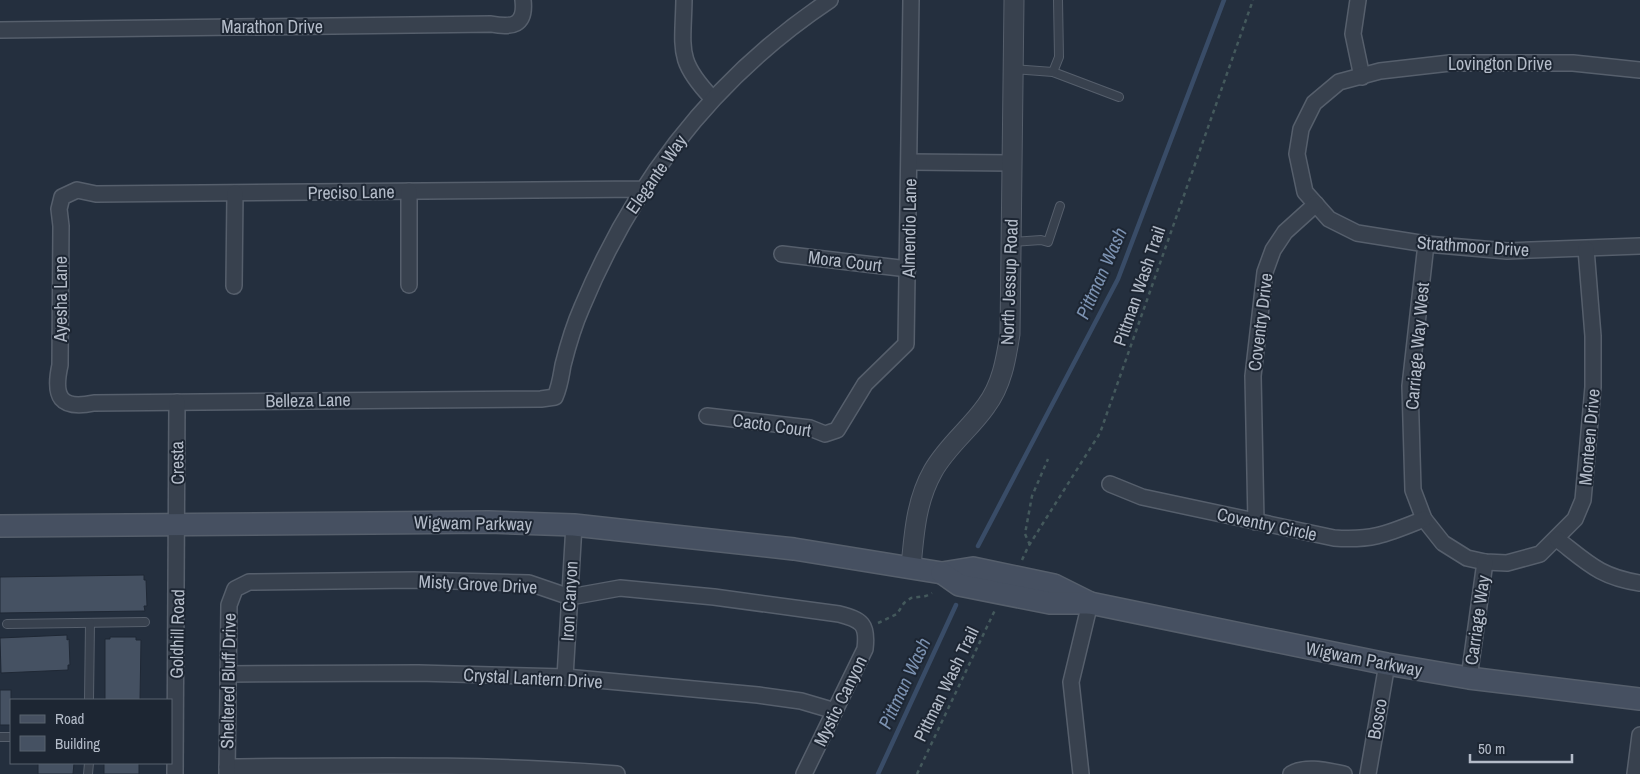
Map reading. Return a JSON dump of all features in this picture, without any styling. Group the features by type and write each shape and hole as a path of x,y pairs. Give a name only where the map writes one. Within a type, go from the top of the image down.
{"main road":[{"name":"Wigwam Parkway","path":"0,526 489,522 574,525 794,549 942,573 973,568 1054,584 1090,603 1387,664 1469,678 1640,699"}],"street":[{"name":"Marathon Drive","path":"0,30 490,24 508,28 519,22 524,11 522,0"},
{"path":"684,0 683,52 686,66 712,98"},
{"name":"Elegante Way","path":"555,397 561,384 563,366 581,309 614,238 642,189 712,98 773,43 830,0"},
{"name":"Almendio Lane","path":"837,430 865,384 906,344 912,0"},
{"name":"North Jessup Road","path":"910,568 916,520 922,494 933,471 948,449 987,405 998,385 1006,361 1010,334 1014,0"},
{"path":"1316,204 1305,192 1297,154 1301,129 1314,103 1339,82 1362,77 1353,34 1358,0"},
{"name":"Lovington Drive","path":"1362,77 1380,71 1450,63 1573,63 1640,70"},
{"path":"910,162 1012,163"},
{"name":"Preciso Lane","path":"62,197 77,190 96,194 642,189"},
{"path":"409,192 409,285"},
{"path":"234,286 235,193"},
{"name":"Ayesha Lane","path":"62,197 58,209 61,226 60,365 56,385 62,400"},
{"name":"Strathmoor Drive","path":"1316,204 1329,219 1357,233 1426,244 1507,251 1640,246"},
{"name":"Coventry Drive","path":"1256,522 1253,376 1265,272 1273,250 1285,232 1316,204"},
{"name":"Carriage Way West","path":"1426,244 1410,386 1413,490 1424,519 1443,543 1467,558 1485,562"},
{"name":"Monteen Drive","path":"1485,562 1507,563 1540,554 1575,519 1583,500 1594,387 1593,336 1586,249"},
{"name":"Mora Court","path":"782,254 908,269"},
{"name":"Belleza Lane","path":"62,400 76,406 94,403 541,399 555,397"},
{"name":"Cresta","path":"177,402 178,524"},
{"name":"Cacto Court","path":"706,416 810,428 825,434 837,430"},
{"name":"Coventry Circle","path":"1110,484 1142,496 1334,538 1359,540 1382,536 1424,519"},
{"name":"Goldhill Road","path":"175,774 178,524"},
{"name":"Iron Canyon","path":"565,677 574,525"},
{"path":"1557,539 1596,570 1617,580 1640,583"},
{"name":"Carriage Way","path":"1469,678 1485,562"},
{"name":"Misty Grove Drive","path":"235,589 249,582 414,580 529,583 570,597 620,588 714,597 839,614 854,618 865,627"},
{"name":"Sheltered Bluff Drive","path":"227,771 229,606 235,589"},
{"path":"1081,774 1070,682 1090,603"},
{"name":"Mystic Canyon","path":"804,774 865,649 865,627"},
{"name":"Bosco","path":"1368,774 1387,664"},
{"name":"Crystal Lantern Drive","path":"228,674 418,673 565,677 758,695 801,701 835,711"},
{"path":"1636,774 1640,735"},
{"path":"227,771 419,765 505,767 617,774"},
{"path":"1291,774 1297,770 1322,770 1344,774"}],"lane":[{"path":"1053,72 1059,57 1058,0"},
{"path":"1013,69 1053,72 1119,97"},
{"path":"1011,242 1041,240 1048,242 1060,206"},
{"path":"7,624 145,622"},
{"path":"89,699 90,623"}],"path":[{"name":"Pittman Wash Trail","path":"1019,567 1030,545 1100,433 1253,0"},
{"path":"1030,545 1024,534 1032,496 1048,458"},
{"path":"865,627 897,614 904,603 911,598 926,596 932,593"},
{"name":"Pittman Wash Trail","path":"917,774 997,605"}],"building":[{"path":"144,575 144,580 146,580 147,606 144,606 145,611 0,613 0,577"},
{"path":"67,635 67,640 69,639 70,665 68,665 68,670 1,673 0,638"},
{"path":"110,637 136,637 136,640 141,640 140,699 105,699 105,639 110,639"},
{"path":"0,690 11,690 10,725 0,725"},
{"path":"38,764 74,764 73,774 38,774"},
{"path":"104,764 139,764 139,774 104,774"}],"waterway":[{"name":"Pittman Wash","path":"978,546 1118,279 1224,0"},
{"name":"Pittman Wash","path":"878,774 956,605"}]}
